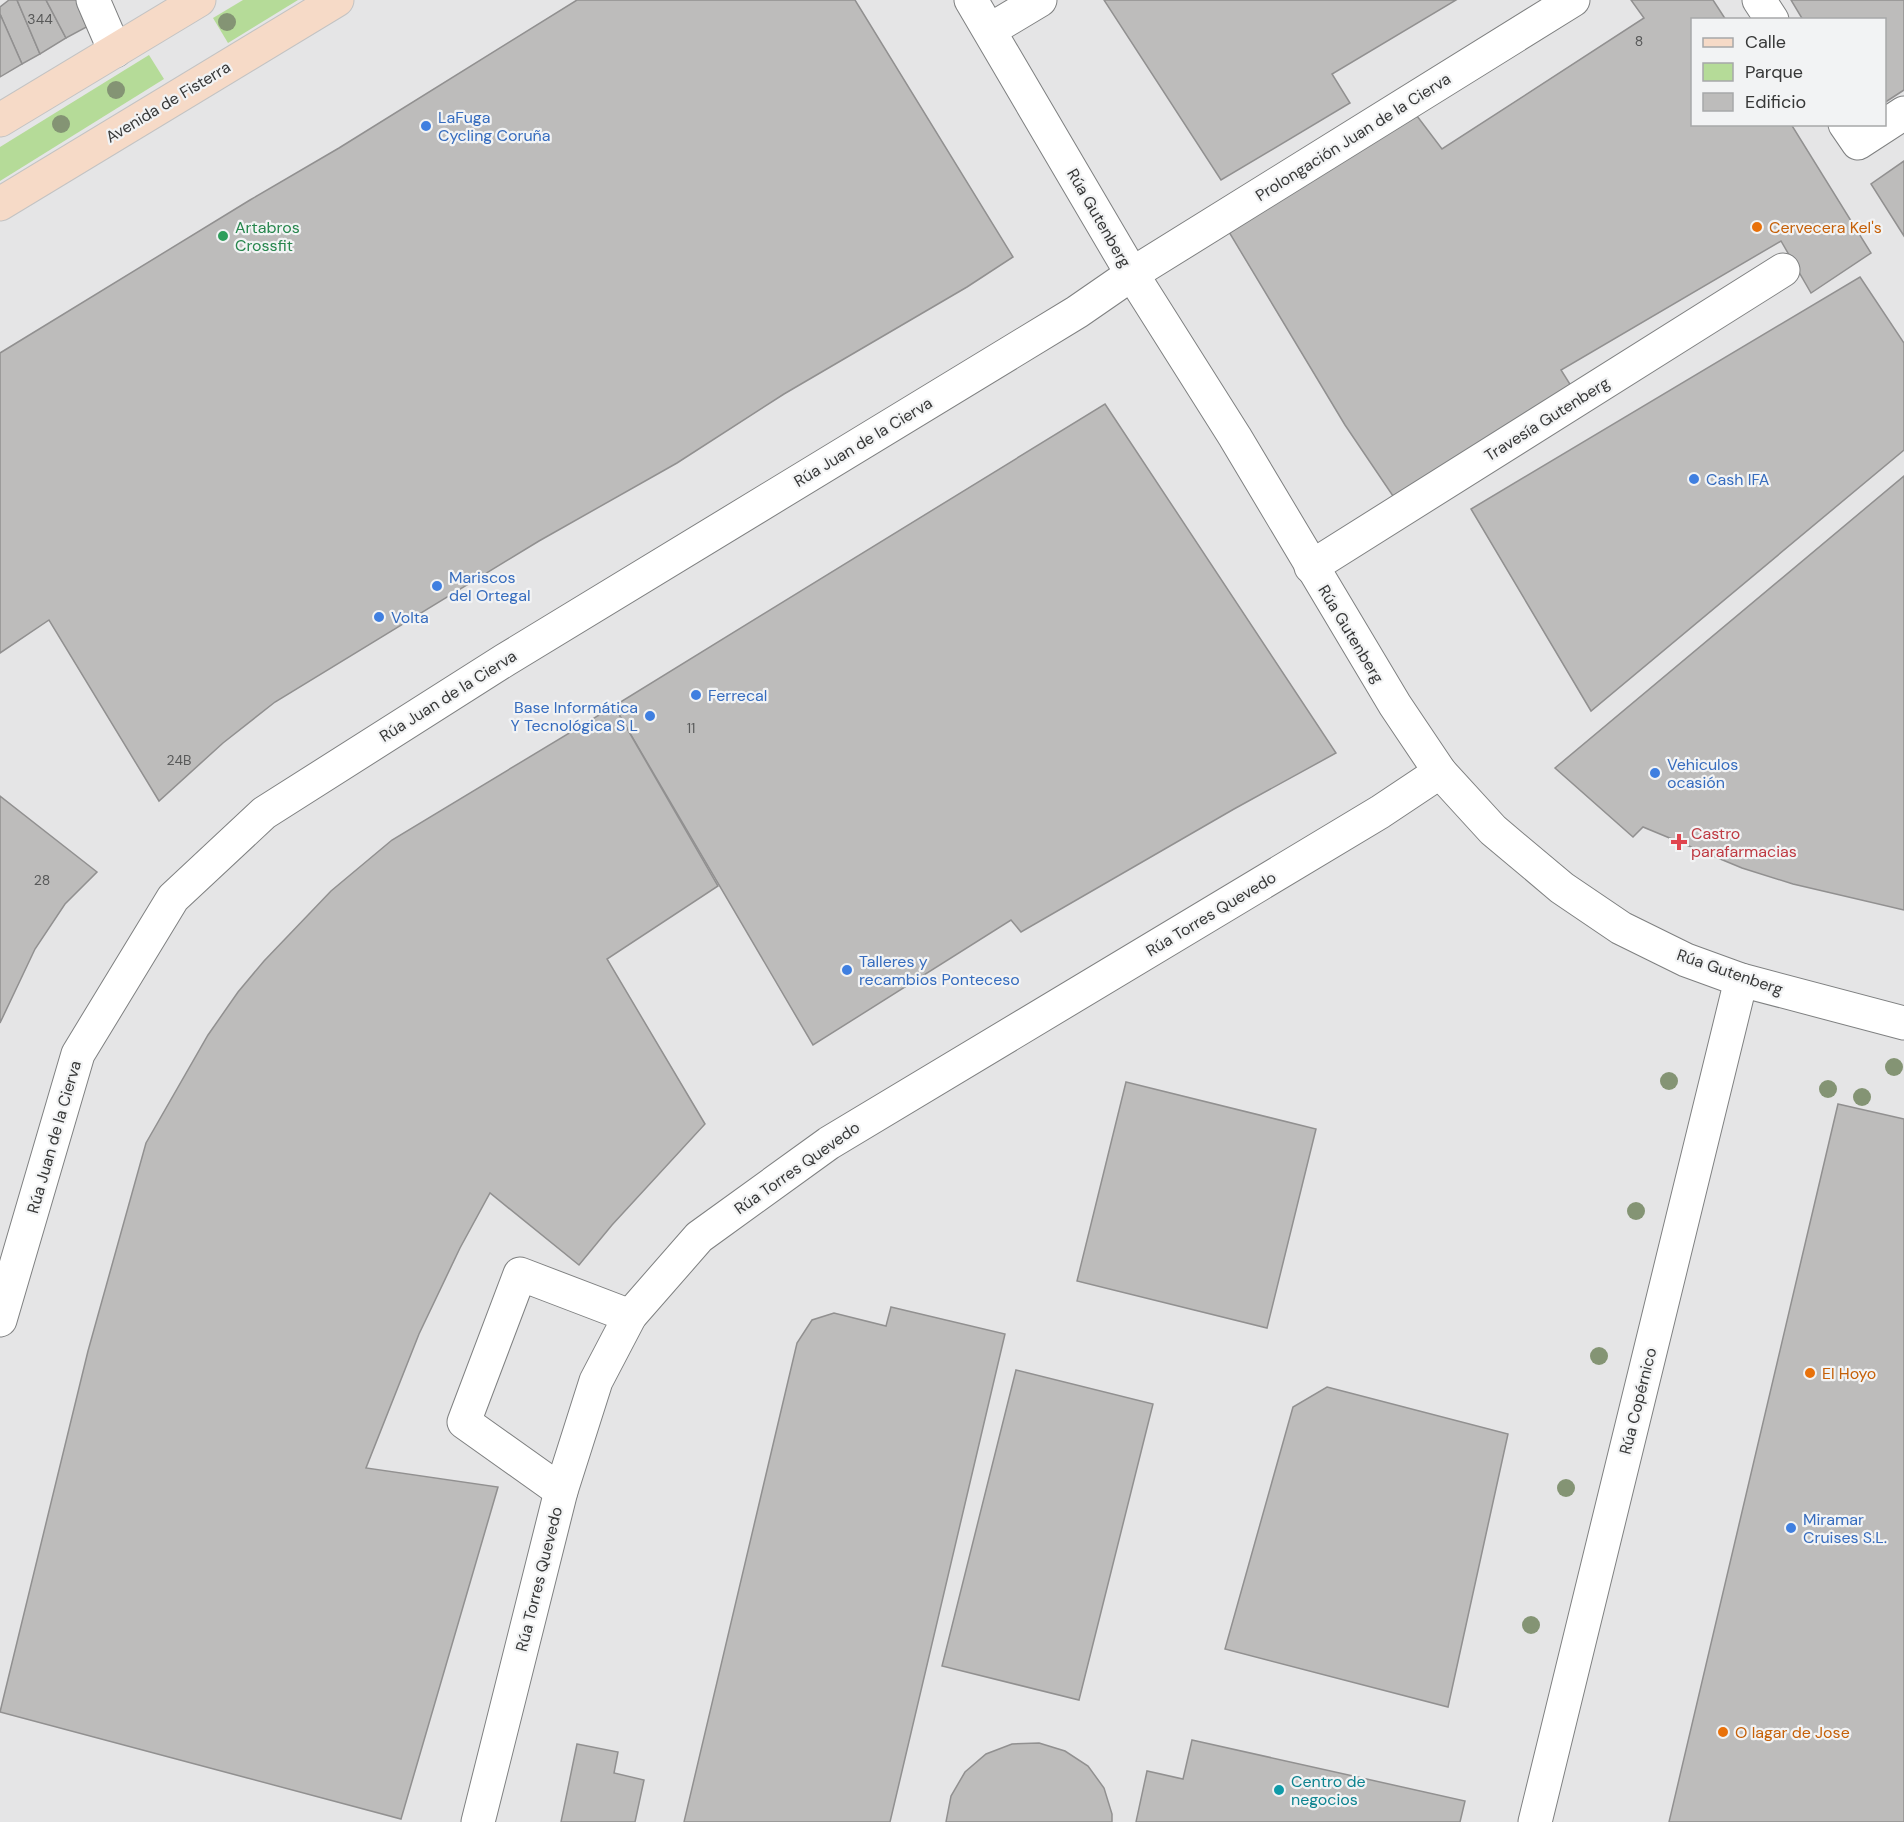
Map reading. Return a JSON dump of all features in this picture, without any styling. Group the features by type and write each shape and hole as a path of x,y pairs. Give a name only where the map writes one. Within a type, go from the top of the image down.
{"main road":[{"path":"0,120 199,0"},
{"name":"Avenida de Fisterra","path":"0,204 337,0"}],"street":[{"path":"93,0 115,51"},
{"name":"Rúa Gutenberg","path":"971,0 1132,274 1235,436 1395,705 1440,772 1493,831 1562,888 1621,928 1686,960 1741,980 1904,1023"},
{"path":"990,30 1040,0"},
{"name":"Prolongación Juan de la Cierva","path":"1132,274 1574,0"},
{"path":"1759,0 1771,18"},
{"path":"1886,125 1904,113"},
{"path":"1846,126 1858,143 1884,126"},
{"name":"Travesía Gutenberg","path":"1311,567 1783,270"},
{"name":"Rúa Juan de la Cierva","path":"0,1320 78,1054 173,898 264,813 505,660 1077,312 1132,274"},
{"name":"Rúa Torres Quevedo","path":"478,1822 561,1491 597,1380 630,1316 699,1237 829,1143 1380,812 1440,772"},
{"name":"Rúa Copérnico","path":"1535,1822 1741,980"},
{"path":"561,1491 464,1422 520,1274 630,1316"}],"green space":[{"path":"243,0 298,0 228,43 213,18"},
{"path":"149,55 164,79 0,181 0,147"}],"building":[{"path":"9,0 17,0 40,54 22,64 0,14 0,7"},
{"path":"17,0 46,0 66,38 40,54"},
{"path":"46,0 85,0 94,23 66,38"},
{"path":"577,0 855,0 1013,257 967,287 784,394 677,463 539,541 275,702 223,743 159,801 49,620 0,653 0,353 339,148"},
{"path":"1104,0 1456,0 1332,74 1350,103 1221,180"},
{"path":"1631,0 1713,0 1725,18 1691,18 1691,126 1792,126 1871,253 1811,293 1781,241 1561,370 1573,389 1393,496 1345,425 1226,227 1417,116 1442,149 1644,18"},
{"path":"1791,0 1904,0 1904,90 1886,102 1886,18 1802,18"},
{"path":"0,14 22,64 0,77"},
{"path":"1904,161 1904,236 1871,184"},
{"name":"Cash IFA","path":"1860,277 1904,343 1904,450 1591,711 1471,509"},
{"path":"1105,404 1336,753 1021,932 1011,920 813,1045 614,706"},
{"path":"1904,476 1904,910 1793,884 1742,868 1643,827 1633,837 1555,768"},
{"path":"614,706 718,886 607,959 705,1124 612,1225 579,1265 490,1193 460,1248 419,1334 366,1468 498,1487 401,1819 0,1712 88,1351 146,1143 208,1035 238,992 264,961 331,891 392,840"},
{"path":"0,796 97,872 65,904 35,949 0,1023"},
{"path":"1126,1082 1316,1129 1267,1328 1077,1281"},
{"path":"1838,1104 1904,1119 1904,1822 1669,1822"},
{"path":"891,1307 1005,1334 890,1822 684,1822 797,1343 812,1320 834,1313 886,1326"},
{"path":"1016,1370 1153,1404 1079,1700 942,1666"},
{"path":"1327,1387 1508,1434 1448,1707 1225,1649 1293,1407"},
{"name":"Centro de negocios","path":"1192,1740 1465,1801 1460,1822 1136,1822 1147,1771 1183,1779"},
{"path":"1039,1743 1065,1751 1088,1766 1104,1788 1112,1814 1112,1822 946,1822 951,1796 965,1772 986,1754 1012,1744"},
{"path":"577,1744 618,1752 614,1773 644,1780 635,1822 561,1822"}],"place":[{"name":"LaFuga Cycling Coruña","path":"426,126"},
{"name":"Cervecera Kel's","path":"1757,227"},
{"name":"Artabros Crossfit","path":"223,236"},
{"name":"Cash IFA","path":"1694,479"},
{"name":"Mariscos del Ortegal","path":"437,586"},
{"name":"Volta","path":"379,617"},
{"name":"Ferrecal","path":"696,695"},
{"name":"Base Informática Y Tecnológica S L","path":"650,716"},
{"name":"Vehiculos ocasión","path":"1655,773"},
{"name":"Castro parafarmacias","path":"1679,842"},
{"name":"Talleres y recambios Ponteceso","path":"847,970"},
{"name":"El Hoyo","path":"1810,1373"},
{"name":"Miramar Cruises S.L.","path":"1791,1528"},
{"name":"O lagar de Jose","path":"1723,1732"},
{"name":"Centro de negocios","path":"1279,1790"}]}
